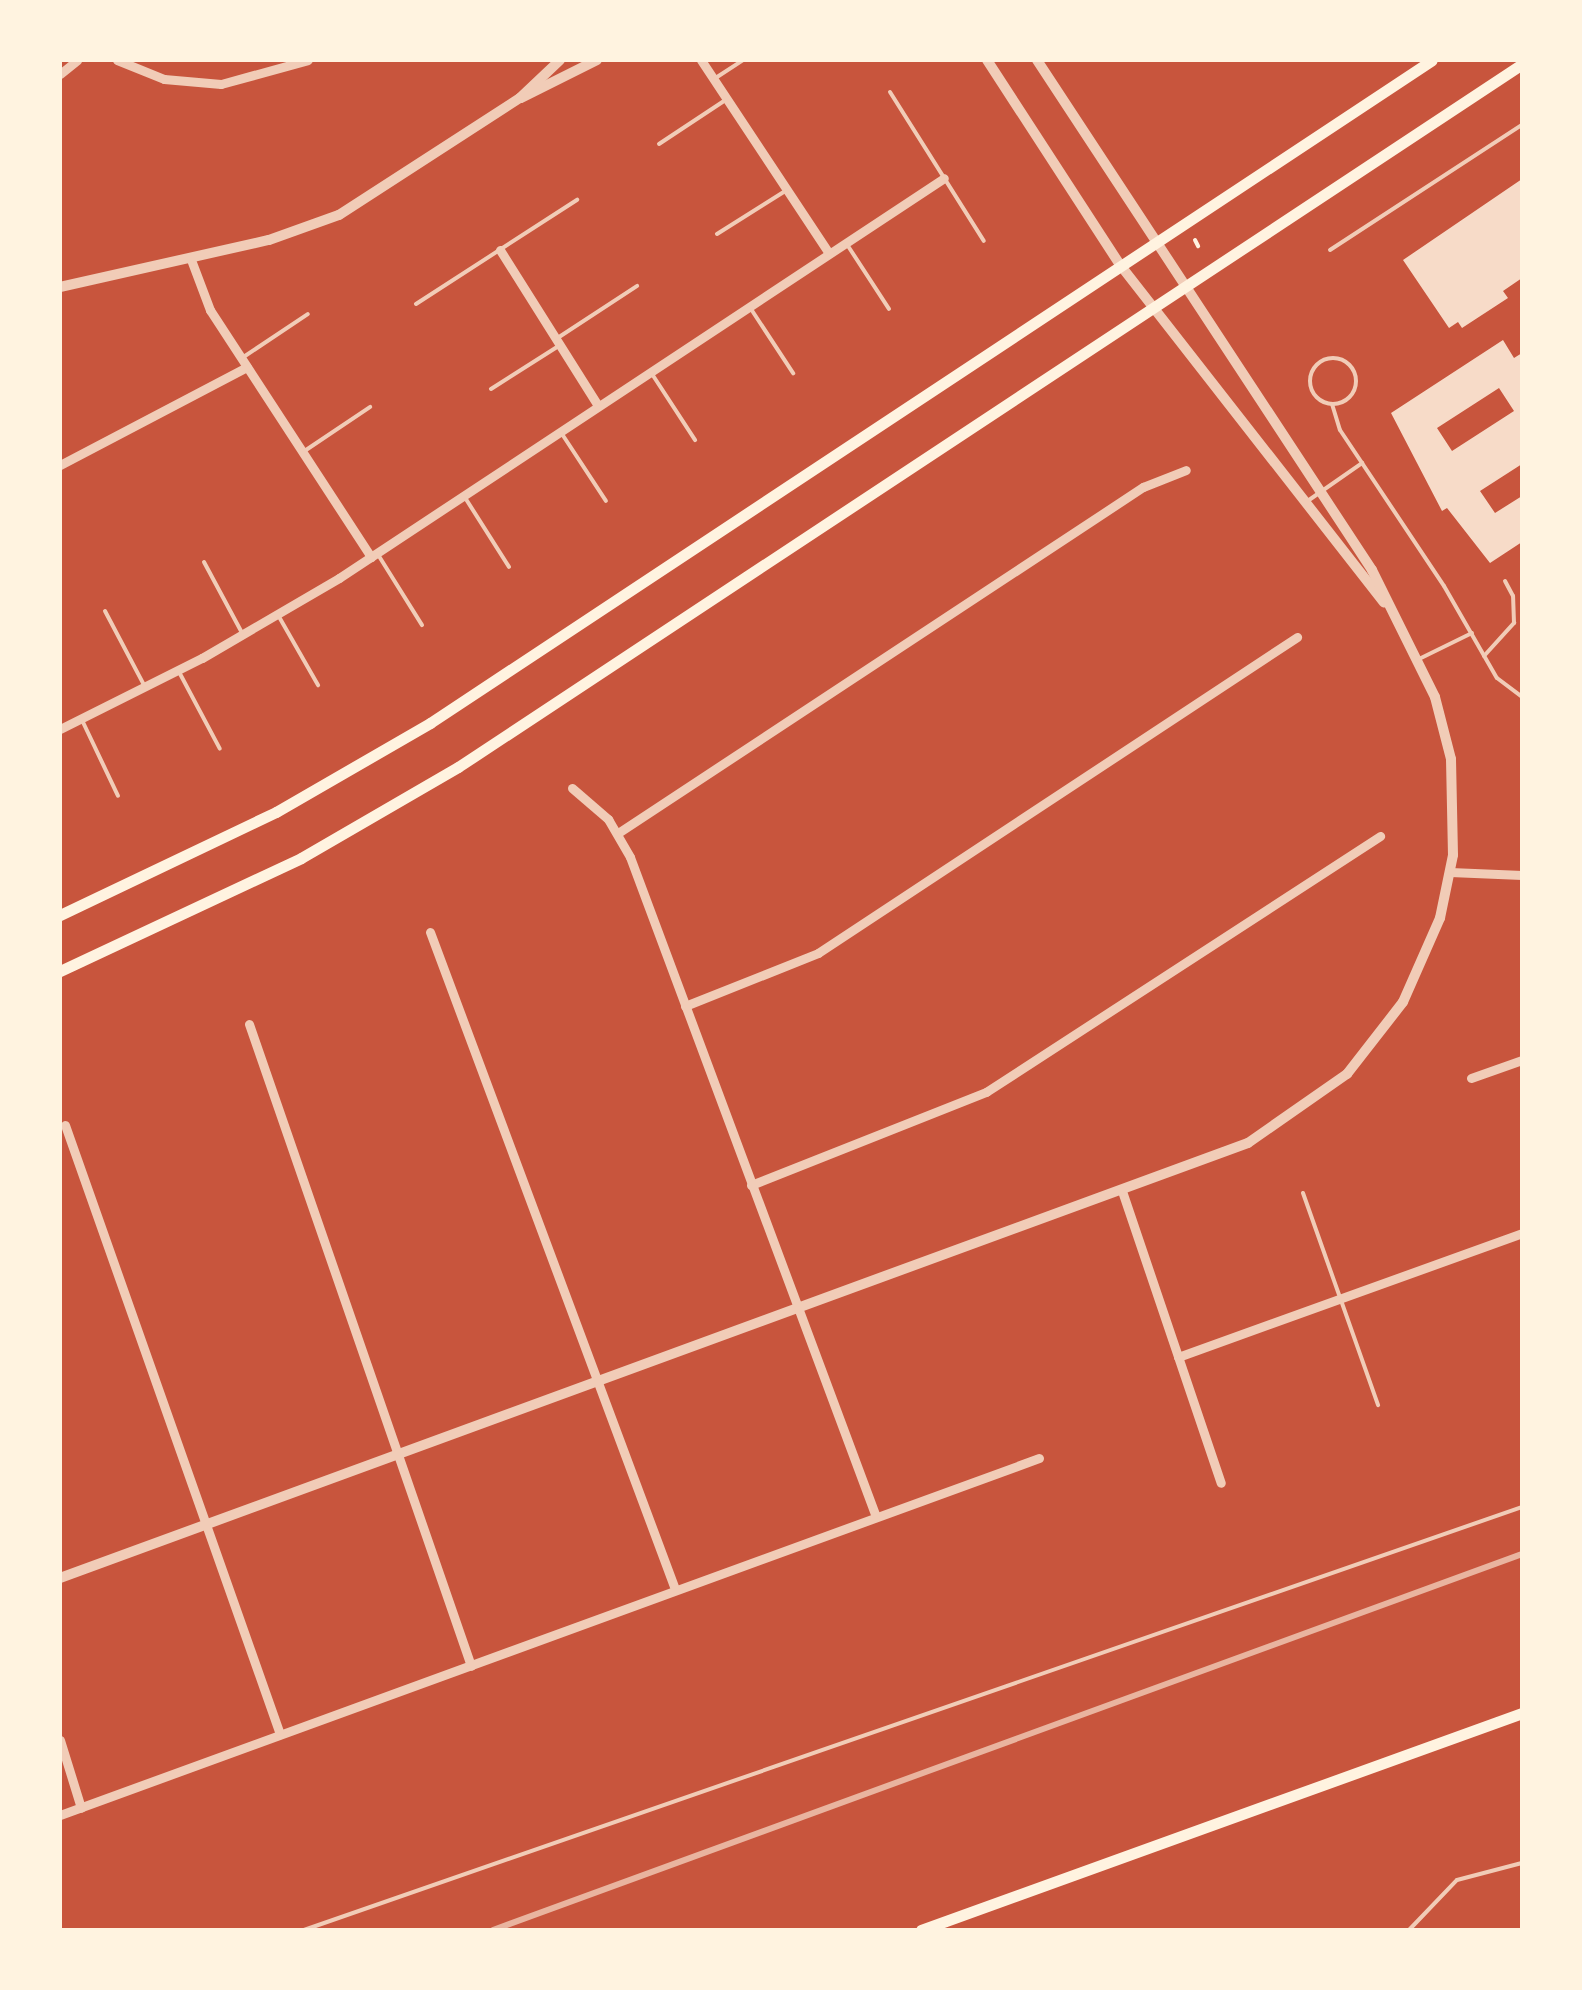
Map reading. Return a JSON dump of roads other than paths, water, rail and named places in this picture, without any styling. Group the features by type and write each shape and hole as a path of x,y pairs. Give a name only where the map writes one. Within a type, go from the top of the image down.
{"main road":[{"path":"60,914 197,852 399,742 1432,60"},
{"path":"60,972 220,900 427,786 1522,64"},
{"path":"921,1930 1522,1714"}],"street":[{"path":"60,74 77,60"},
{"path":"117,60 164,79 221,84 275,74 308,60"},
{"path":"520,98 560,60"},
{"path":"60,287 190,257 339,215 520,98 597,60"},
{"path":"701,60 828,252"},
{"path":"987,60 1121,266 1392,611"},
{"path":"60,1578 1248,1143 1347,1074 1418,976 1450,872 1451,759 1419,659 1321,492 1037,60"},
{"path":"60,728 278,616 944,178"},
{"path":"500,250 598,404"},
{"path":"190,257 210,310 374,555"},
{"path":"60,466 244,362"},
{"path":"618,833 1143,487 1186,470"},
{"path":"686,1006 818,953 1297,637"},
{"path":"572,788 618,833 875,1514"},
{"path":"751,1184 986,1092 1380,836"},
{"path":"1450,872 1522,875"},
{"path":"430,932 674,1589"},
{"path":"249,1024 471,1666"},
{"path":"1471,1078 1522,1060"},
{"path":"66,1125 280,1734"},
{"path":"1122,1191 1221,1483"},
{"path":"1178,1358 1522,1233"},
{"path":"60,1815 875,1514 1039,1458"},
{"path":"60,1740 81,1808"}],"lane":[{"path":"714,79 743,60"},
{"path":"890,92 984,241"},
{"path":"659,144 727,99"},
{"path":"1330,250 1522,125"},
{"path":"718,234 787,190"},
{"path":"416,304 577,200"},
{"path":"845,242 889,309"},
{"path":"491,390 638,286"},
{"path":"749,304 793,373"},
{"path":"244,362 308,314"},
{"path":"1332,404 1347,400 1356,378 1349,364 1334,358 1319,362 1310,376 1317,398 1332,404 1362,463 1503,687 1522,697"},
{"path":"649,370 695,440"},
{"path":"303,452 370,407"},
{"path":"559,430 606,501"},
{"path":"1304,503 1362,463"},
{"path":"464,496 509,567"},
{"path":"374,555 422,625"},
{"path":"204,562 243,635"},
{"path":"1484,656 1514,622 1513,596 1505,581"},
{"path":"104,611 145,687"},
{"path":"278,616 318,685"},
{"path":"1419,659 1472,633"},
{"path":"178,670 220,749"},
{"path":"81,718 118,796"},
{"path":"1303,1193 1344,1298 1378,1405"},
{"path":"304,1930 1522,1507"},
{"path":"1410,1930 1428,1903 1457,1880 1522,1863"}],"railway":[{"path":"493,1930 1522,1554"}]}
